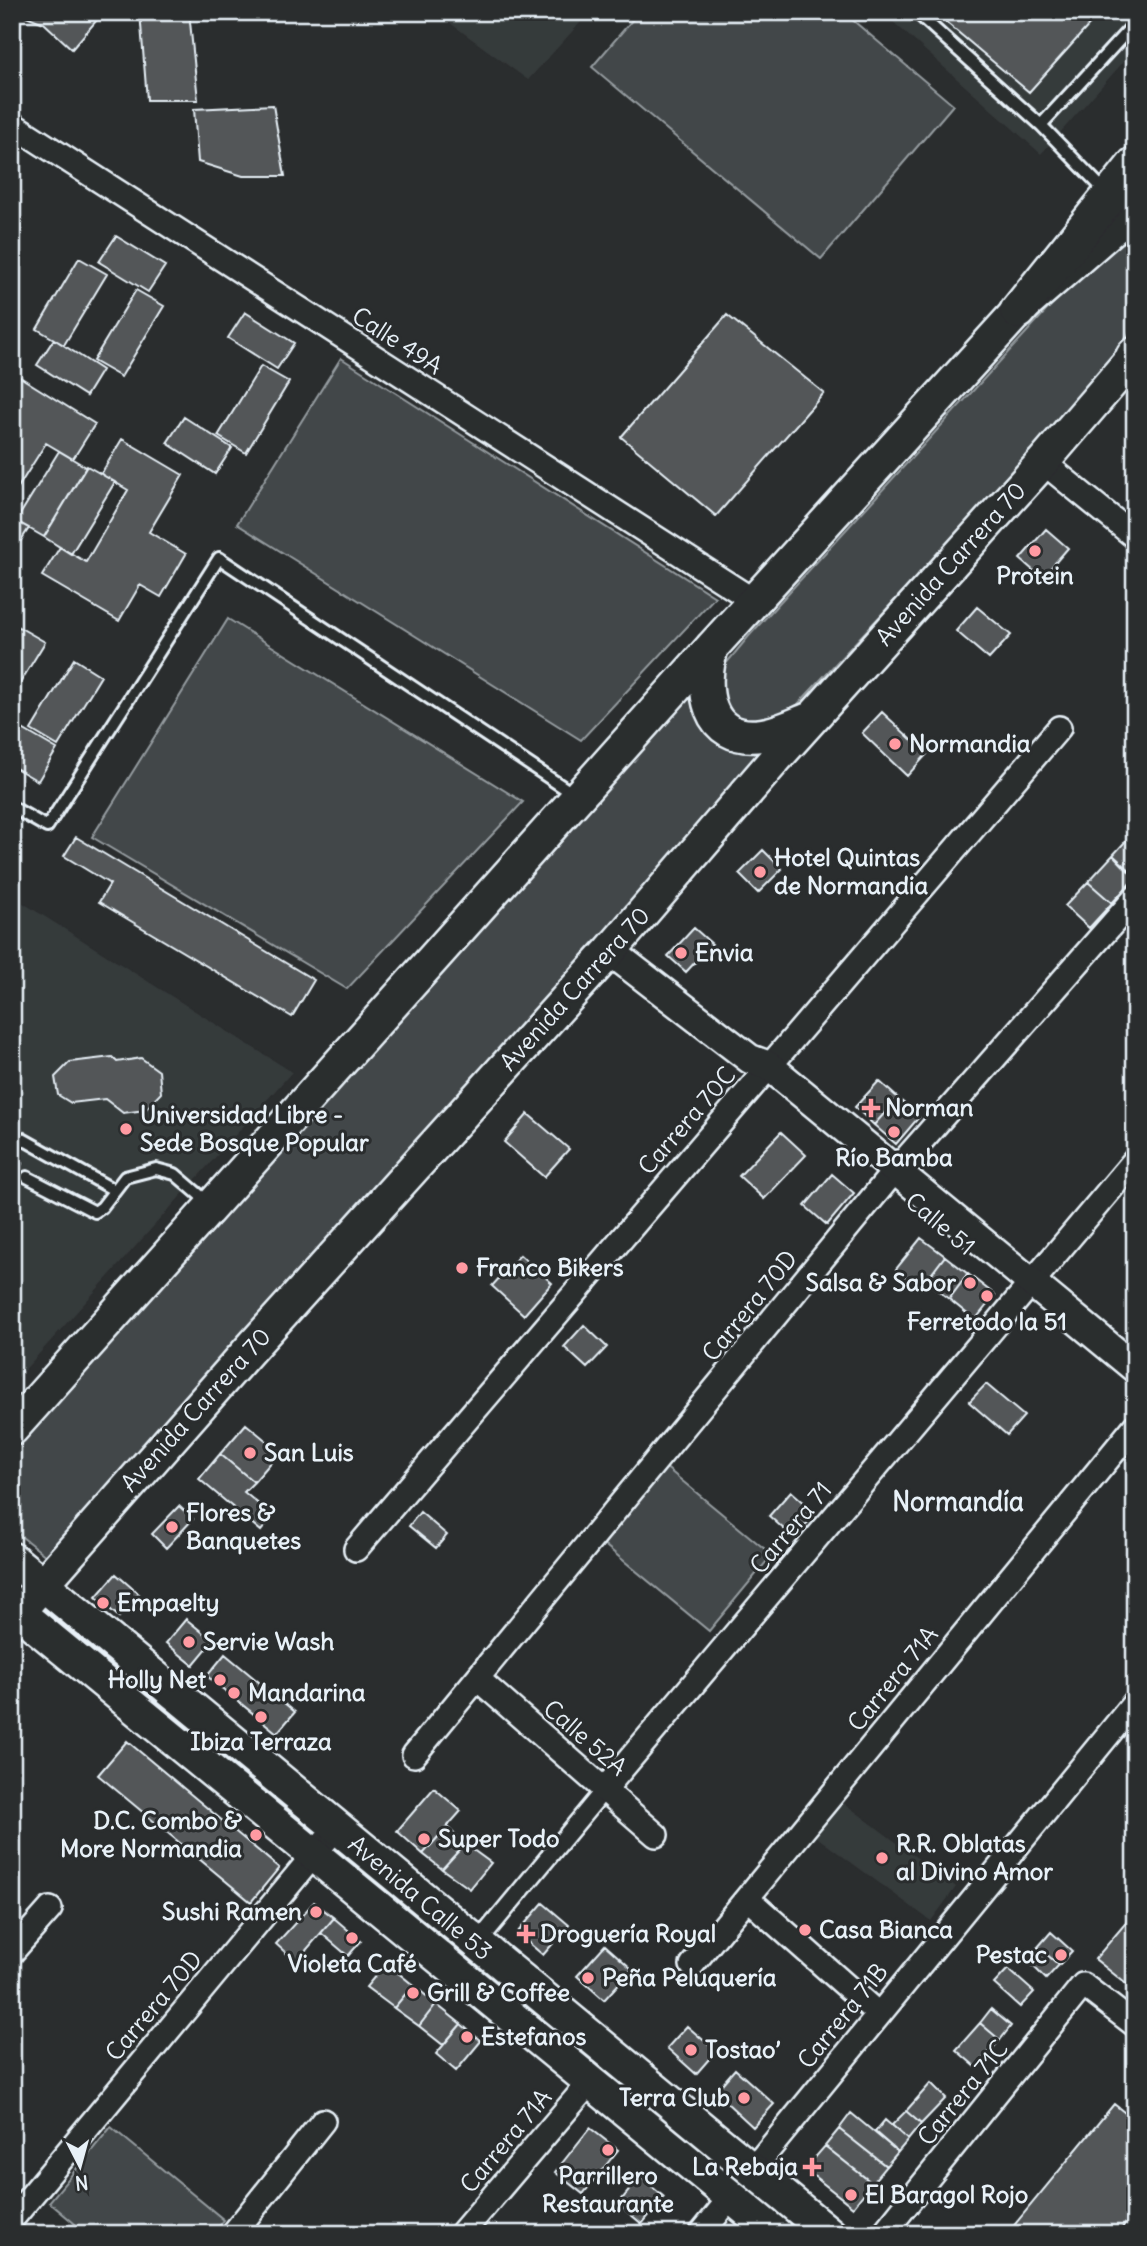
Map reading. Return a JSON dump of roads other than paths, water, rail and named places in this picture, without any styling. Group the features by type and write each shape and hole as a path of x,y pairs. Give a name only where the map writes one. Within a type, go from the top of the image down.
{"main road":[{"path":"12,1429 713,646 1018,311 1122,202 1135,165"},
{"name":"Avenida Carrera 70","path":"14,1613 610,951 813,717 1044,462 1135,355"},
{"path":"713,646 706,666 706,699 711,711 724,726 738,733 761,735 813,717"},
{"name":"Avenida Calle 53","path":"12,1559 830,2234"},
{"name":"Avenida Calle 53","path":"14,1613 776,2234"}],"street":[{"name":"Calle 49A","path":"12,124 754,601"},
{"path":"1044,462 1135,537"},
{"name":"Carrera 70C","path":"356,1549 760,1067 1059,728"},
{"name":"Carrera 70D","path":"414,1755 891,1175 1135,898"},
{"name":"Calle 51","path":"610,951 760,1067 891,1175 1027,1288 1135,1385"},
{"name":"Carrera 71","path":"488,1930 1135,1160"},
{"name":"Calle 51","path":"1027,1288 1135,1368"},
{"name":"Carrera 71A","path":"692,1965 1135,1426"},
{"name":"Calle 52A","path":"479,1679 656,1835"},
{"name":"Carrera 71B","path":"752,2170 1135,1702"},
{"name":"Carrera 70D","path":"12,2219 336,1828"},
{"path":"747,1898 878,2014"},
{"path":"12,1952 50,1909"},
{"name":"Carrera 71C","path":"883,2234 1083,1985 1135,2025"},
{"name":"Carrera 71A","path":"461,2234 590,2082"},
{"path":"233,2234 323,2121"},
{"path":"701,2234 731,2197"}],"lane":[{"path":"916,12 1122,202"},
{"path":"1041,125 1135,23"},
{"path":"12,807 47,827 219,558 578,797"},
{"path":"12,1133 114,1190"},
{"path":"27,1177 95,1212 129,1175 163,1168 175,1174 212,1206"}],"place":[{"name":"Protein","path":"1035,551"},
{"name":"Normandia","path":"895,744"},
{"name":"Hotel Quintas de Normandia","path":"760,872"},
{"name":"Envia","path":"681,953"},
{"name":"Norman","path":"871,1108"},
{"name":"Universidad Libre - Sede Bosque Popular","path":"126,1129"},
{"name":"Río Bamba","path":"894,1132"},
{"name":"Franco Bikers","path":"462,1268"},
{"name":"Salsa & Sabor","path":"970,1283"},
{"name":"Ferretodo la 51","path":"987,1296"},
{"name":"San Luis","path":"250,1453"},
{"name":"Flores & Banquetes","path":"172,1527"},
{"name":"Empaelty","path":"103,1603"},
{"name":"Servie Wash","path":"189,1642"},
{"name":"Holly Net","path":"220,1680"},
{"name":"Mandarina","path":"234,1693"},
{"name":"Ibiza Terraza","path":"261,1717"},
{"name":"D.C. Combo & More Normandia","path":"256,1835"},
{"name":"Super Todo","path":"424,1839"},
{"name":"R.R. Oblatas al Divino Amor","path":"882,1858"},
{"name":"Sushi Ramen","path":"316,1912"},
{"name":"Casa Bianca","path":"805,1930"},
{"name":"Droguería Royal","path":"526,1934"},
{"name":"Violeta Café","path":"352,1938"},
{"name":"Pestac","path":"1061,1955"},
{"name":"Peña Peluquería","path":"588,1978"},
{"name":"Grill & Coffee","path":"413,1993"},
{"name":"Estefanos","path":"467,2037"},
{"name":"Tostao’","path":"691,2050"},
{"name":"Terra Club","path":"744,2098"},
{"name":"Parrillero Restaurante","path":"608,2150"},
{"name":"La Rebaja","path":"812,2167"},
{"name":"El Baragol Rojo","path":"851,2195"}],"district":[{"name":"Normandía","path":"958,1502"}]}
